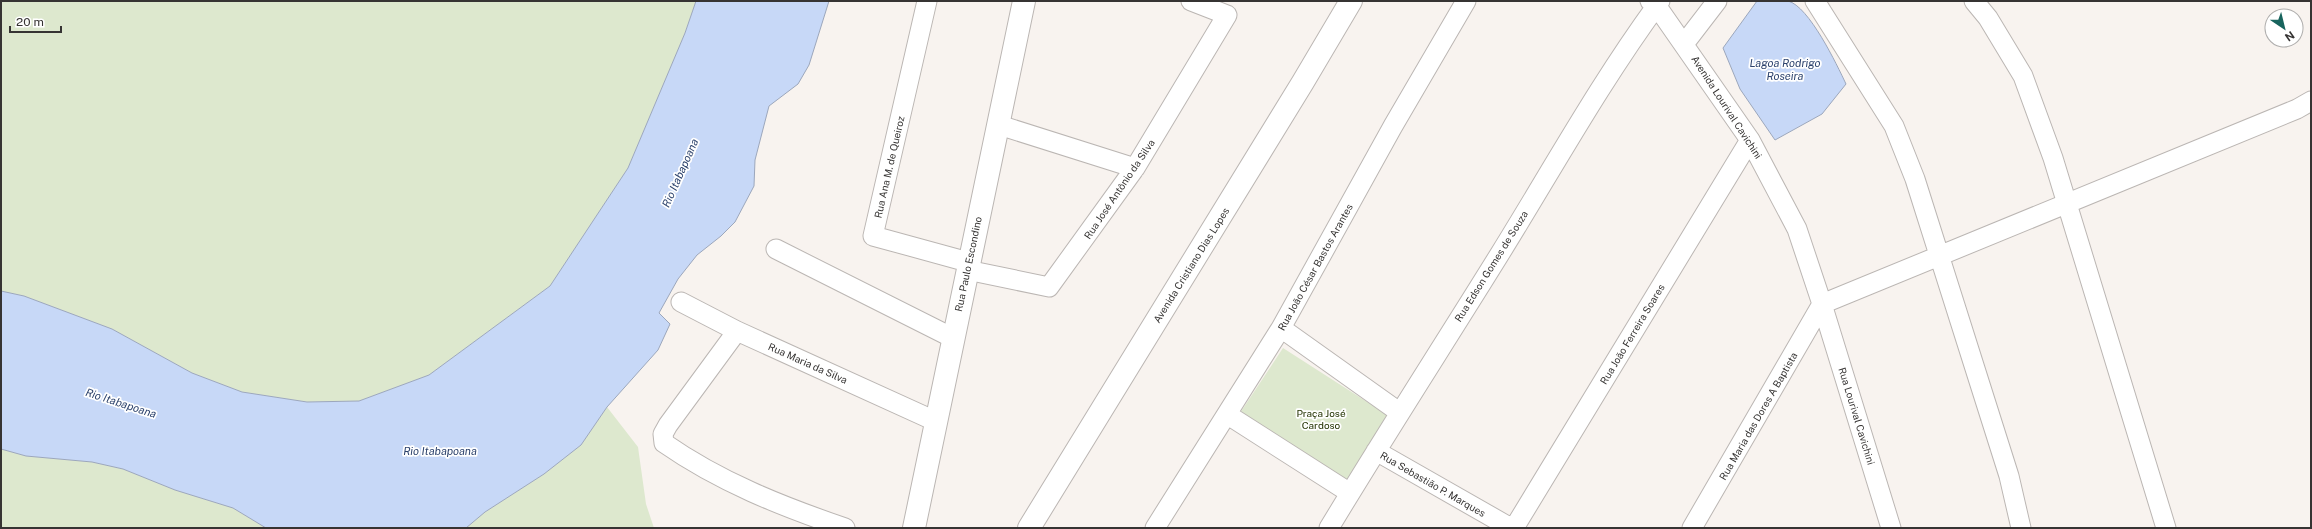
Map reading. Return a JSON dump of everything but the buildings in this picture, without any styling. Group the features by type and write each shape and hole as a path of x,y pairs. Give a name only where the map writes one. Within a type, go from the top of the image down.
{"main road":[{"name":"Rua Paulo Escondino","path":"914,528 967,266 999,124 1024,1"},
{"name":"Avenida Cristiano Dias Lopes","path":"1028,528 1303,82 1351,1"}],"street":[{"name":"Rua Ana M. de Queiroz","path":"927,1 873,236 967,266"},
{"name":"Rua José Antônio da Silva","path":"967,266 1049,287 1135,168 1227,16 1191,1"},
{"name":"Rua João César Bastos Arantes","path":"1155,528 1281,328 1393,126 1466,1"},
{"path":"1684,44 1718,1"},
{"path":"1815,1 1894,126 1915,178 2009,476 2021,528"},
{"path":"1974,1 1988,18 2023,76 2067,204 2166,528"},
{"name":"Avenida Lourival Cavichini","path":"1655,2 1750,140 1797,229 1822,304"},
{"name":"Rua Edson Gomes de Souza","path":"1329,528 1399,412 1500,253 1655,2"},
{"path":"1822,304 2297,109 2311,101"},
{"path":"999,124 1135,168"},
{"name":"Rua João Ferreira Soares","path":"1513,528 1750,140"},
{"path":"776,248 953,338"},
{"name":"Rua Maria da Silva","path":"682,302 737,331 935,421"},
{"name":"Rua Maria das Dores A Baptista","path":"1692,528 1822,304"},
{"name":"Rua Lourival Cavichini","path":"1822,304 1891,528"},
{"path":"1281,328 1399,412"},
{"path":"737,331 668,425 663,434 664,444 689,460 736,486 845,528"},
{"path":"1228,414 1350,493"},
{"name":"Rua Sebastião P. Marques","path":"1376,451 1513,528"}],"green space":[{"path":"1,1 696,1 685,33 628,168 550,286 429,375 359,401 307,402 242,392 192,373 112,329 24,296 1,291"},
{"name":"Praça José Cardoso","path":"1283,348 1389,416 1346,482 1240,413"},
{"path":"607,407 638,447 646,504 654,528 466,528 485,512 544,474 581,445"},
{"path":"1,449 26,456 92,462 123,469 175,490 233,508 266,528 1,527"}],"water":[{"name":"Rio Itabapoana","path":"696,1 829,1 809,65 798,84 769,106 755,160 754,186 735,222 721,236 697,255 678,279 659,313 670,324 658,350 607,407 581,445 544,474 485,512 466,528 266,528 233,508 175,490 123,469 92,462 26,456 1,449 1,291 24,296 112,329 192,373 242,392 307,402 359,401 429,375 550,286 628,168 685,33"},
{"name":"Lagoa Rodrigo Roseira","path":"1757,1 1788,1 1796,5 1805,13 1822,37 1846,84 1822,114 1775,140 1740,89 1723,48"}]}
